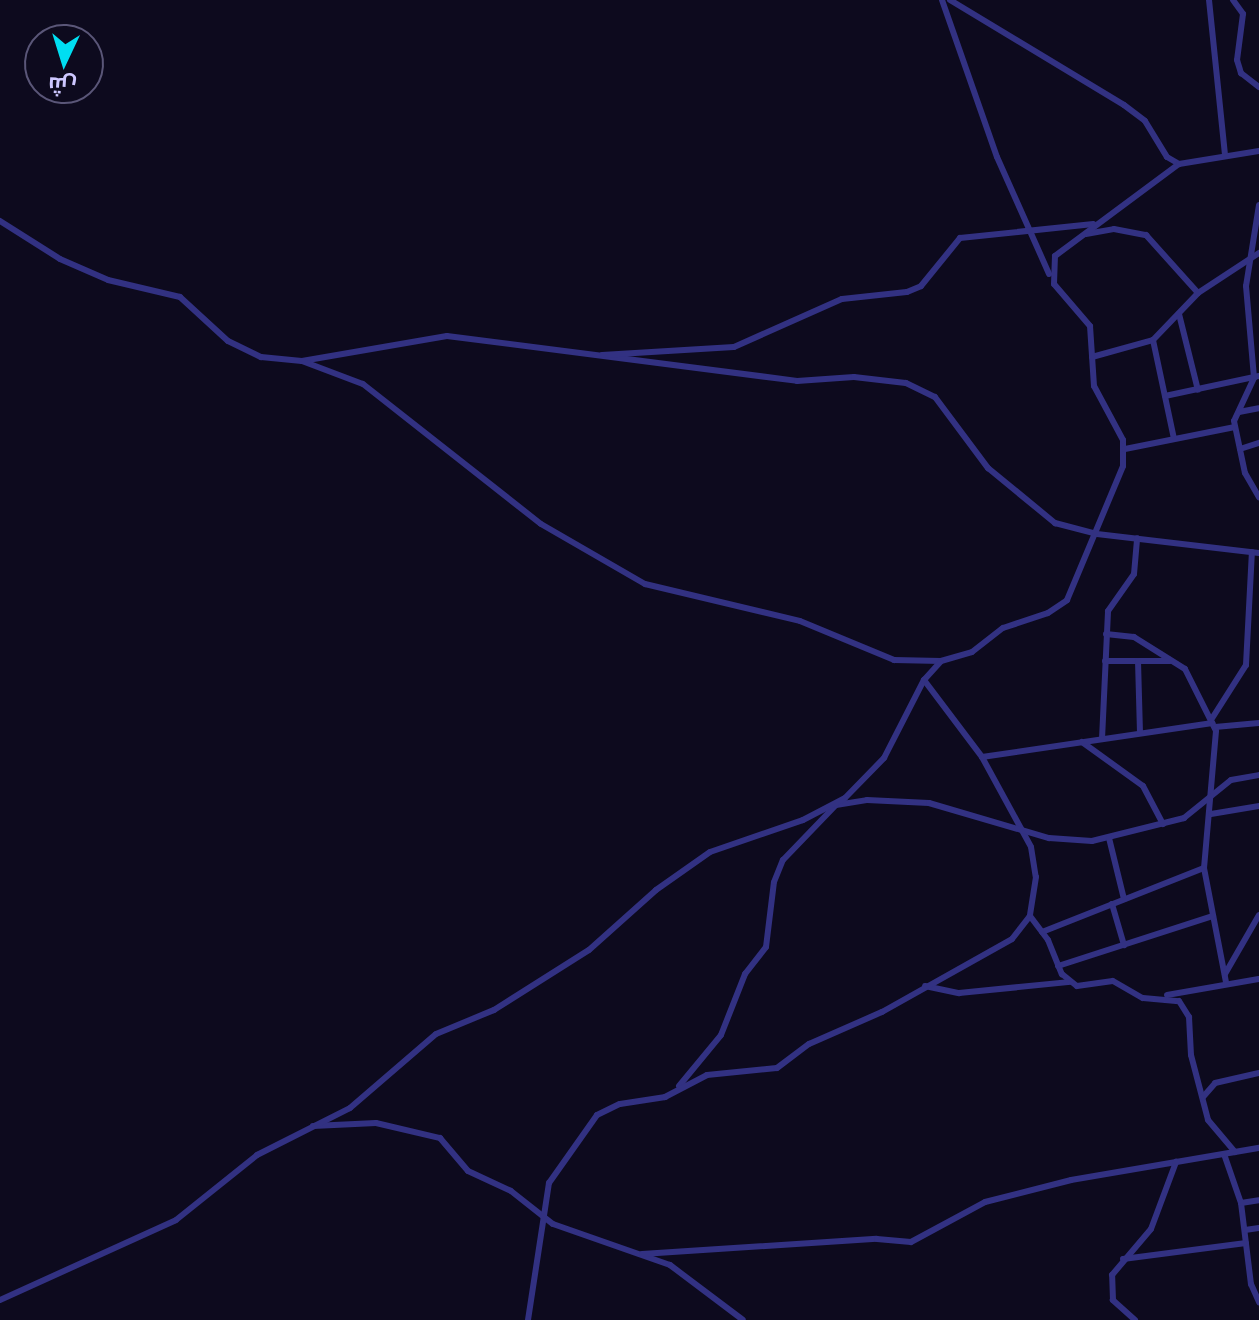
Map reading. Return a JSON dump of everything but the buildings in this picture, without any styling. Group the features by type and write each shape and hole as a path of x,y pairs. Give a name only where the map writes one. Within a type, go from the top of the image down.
{"street":[{"path":"0,221 60,259 108,280 180,297 248,353 302,361 363,384 541,524 645,584 800,621 894,660 941,661 972,652 1003,628 1062,604 1097,534 1125,449 1097,395 1090,326 1054,284 1031,234 958,57 942,0"},
{"path":"950,0 1124,105 1145,121 1167,157 1179,164"},
{"path":"1209,0 1225,154"},
{"path":"1233,0 1243,14 1237,60 1241,73 1259,87"},
{"path":"1054,284 1055,256 1179,164 1225,154 1259,151"},
{"path":"1259,205 1256,254 1248,277 1256,377 1238,413 1235,427 1245,473 1259,497"},
{"path":"594,356 734,347 842,299 907,292 921,286 960,238 1031,234 1096,223"},
{"path":"1079,236 1114,229 1146,235 1198,293"},
{"path":"1092,357 1153,340 1198,293 1256,254"},
{"path":"1248,277 1259,274"},
{"path":"1179,314 1198,390"},
{"path":"302,361 439,336 797,381 854,377 906,383 935,397 988,468 1048,518 1097,534 1256,552 1246,665 1213,723"},
{"path":"1153,340 1174,439"},
{"path":"1165,396 1256,377"},
{"path":"1238,413 1259,408"},
{"path":"1125,449 1235,427"},
{"path":"1240,449 1259,443"},
{"path":"1102,739 1110,604 1134,574 1137,538"},
{"path":"1248,622 1259,620"},
{"path":"1106,634 1134,637 1174,661 1189,675 1213,723 1214,793 1204,868 1225,978"},
{"path":"674,1092 721,1035 745,974 766,947 774,882 783,860 884,758 924,680 941,661"},
{"path":"1105,661 1174,661"},
{"path":"1138,661 1140,733"},
{"path":"528,1320 549,1183 597,1115 620,1104 674,1092 707,1075 777,1068 809,1044 882,1012 1012,939 1030,916 1035,866 1023,830 982,757 924,680"},
{"path":"982,757 1213,723 1259,723"},
{"path":"1082,742 1143,786 1163,824"},
{"path":"836,805 867,800 929,803 1065,840 1109,838 1191,814 1231,780 1259,775"},
{"path":"0,1300 162,1228 257,1155 350,1108 446,1027 494,1010 589,950 656,890 710,852 803,820 845,798"},
{"path":"1211,814 1259,806"},
{"path":"1109,838 1124,899"},
{"path":"1042,932 1204,868"},
{"path":"1112,904 1124,945"},
{"path":"1225,978 1259,915"},
{"path":"1030,916 1070,982"},
{"path":"1058,966 1213,916"},
{"path":"925,986 959,993 1070,982 1085,988 1113,981 1143,998 1164,996 1225,978 1259,979"},
{"path":"1164,996 1179,1001 1189,1017 1202,1098 1213,1132 1235,1152"},
{"path":"1202,1098 1215,1083 1259,1073"},
{"path":"310,1126 352,1121 440,1138 468,1171 511,1191 545,1219 570,1234 670,1265 743,1320"},
{"path":"642,1254 877,1239 911,1242 985,1202 1071,1180 1259,1148"},
{"path":"1224,1154 1241,1203 1259,1302"},
{"path":"1135,1320 1110,1295 1112,1275 1151,1229 1176,1162"},
{"path":"1241,1203 1259,1200"},
{"path":"1245,1230 1259,1228"},
{"path":"1123,1259 1246,1243"}]}
